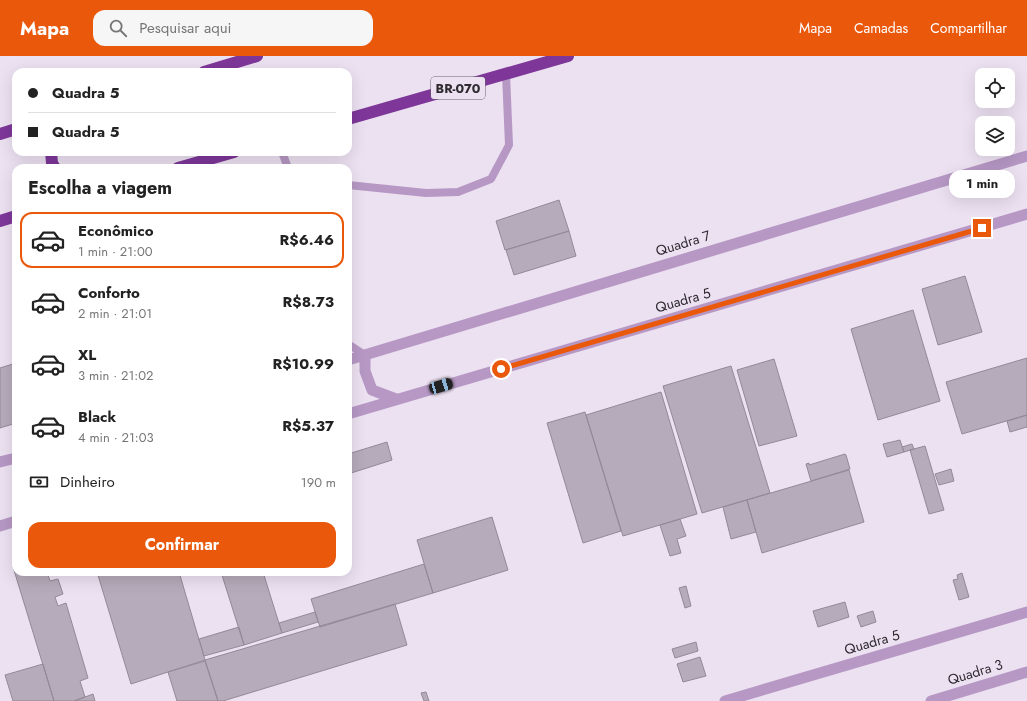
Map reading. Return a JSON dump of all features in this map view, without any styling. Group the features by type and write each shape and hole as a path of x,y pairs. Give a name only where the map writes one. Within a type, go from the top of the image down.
{"highway":[{"path":"218,68 258,56"},
{"name":"BR-070","path":"352,118 568,56"},
{"path":"0,134 12,130"},
{"path":"192,164 220,156"},
{"path":"0,221 12,217"}],"street":[{"name":"Quadra 7","path":"352,359 1027,156"},
{"name":"Quadra 5","path":"352,413 1027,214"},
{"path":"365,355 365,371 372,390 396,400"},
{"path":"0,462 12,459"},
{"path":"0,526 12,522"},
{"name":"Quadra 5","path":"725,701 1027,612"},
{"name":"Quadra 3","path":"931,701 1027,672"}],"lane":[{"path":"352,185 426,193 458,192 491,179 509,145 506,74"},
{"path":"352,347 365,355"}],"building":[{"path":"559,200 569,231 505,250 496,221"},
{"path":"569,231 576,256 514,275 506,250"},
{"path":"965,276 982,332 938,345 922,289"},
{"path":"913,310 940,401 878,420 851,329"},
{"path":"1027,358 1027,415 962,434 946,382"},
{"path":"774,359 797,436 759,446 737,370"},
{"path":"12,364 12,424 0,428 0,368"},
{"path":"731,366 770,493 702,513 663,386"},
{"path":"661,392 697,514 623,536 586,415"},
{"path":"585,412 621,531 583,543 547,423"},
{"path":"1027,415 1027,427 1010,432 1007,421"},
{"path":"900,440 904,452 887,457 883,444"},
{"path":"387,442 392,460 352,473 352,453"},
{"path":"912,444 914,449 904,452 902,447"},
{"path":"925,446 944,510 929,514 910,450"},
{"path":"845,454 850,469 811,481 806,464 809,463 809,465"},
{"path":"951,469 954,481 939,485 935,474"},
{"path":"849,470 864,522 762,553 747,500"},
{"path":"747,500 756,532 731,539 723,507"},
{"path":"492,517 508,570 433,593 417,540"},
{"path":"680,519 686,536 677,539 681,553 670,556 660,525"},
{"path":"424,564 433,593 320,627 311,599"},
{"path":"962,573 969,597 959,600 953,580 958,579 957,575"},
{"path":"16,576 48,576 50,581 58,579 63,594 55,597 58,606 66,603 88,678 80,681 85,697 74,701 54,701"},
{"path":"98,576 180,576 205,660 131,684"},
{"path":"222,576 264,576 282,633 244,645"},
{"path":"686,586 691,606 685,608 679,588"},
{"path":"845,602 849,617 818,627 813,611"},
{"path":"395,604 407,645 223,701 218,701 205,660"},
{"path":"873,611 876,622 861,627 857,616"},
{"path":"315,612 318,622 282,633 279,623"},
{"path":"239,627 244,645 204,656 199,639"},
{"path":"696,642 698,651 675,658 672,649"},
{"path":"700,657 706,676 683,682 677,664"},
{"path":"205,661 218,701 177,701 168,672"},
{"path":"43,664 54,701 13,701 5,675"},
{"path":"426,692 429,701 424,701 421,693"},
{"path":"93,694 95,701 74,701 85,697"}],"route":[{"path":"501,369 982,228"}]}
